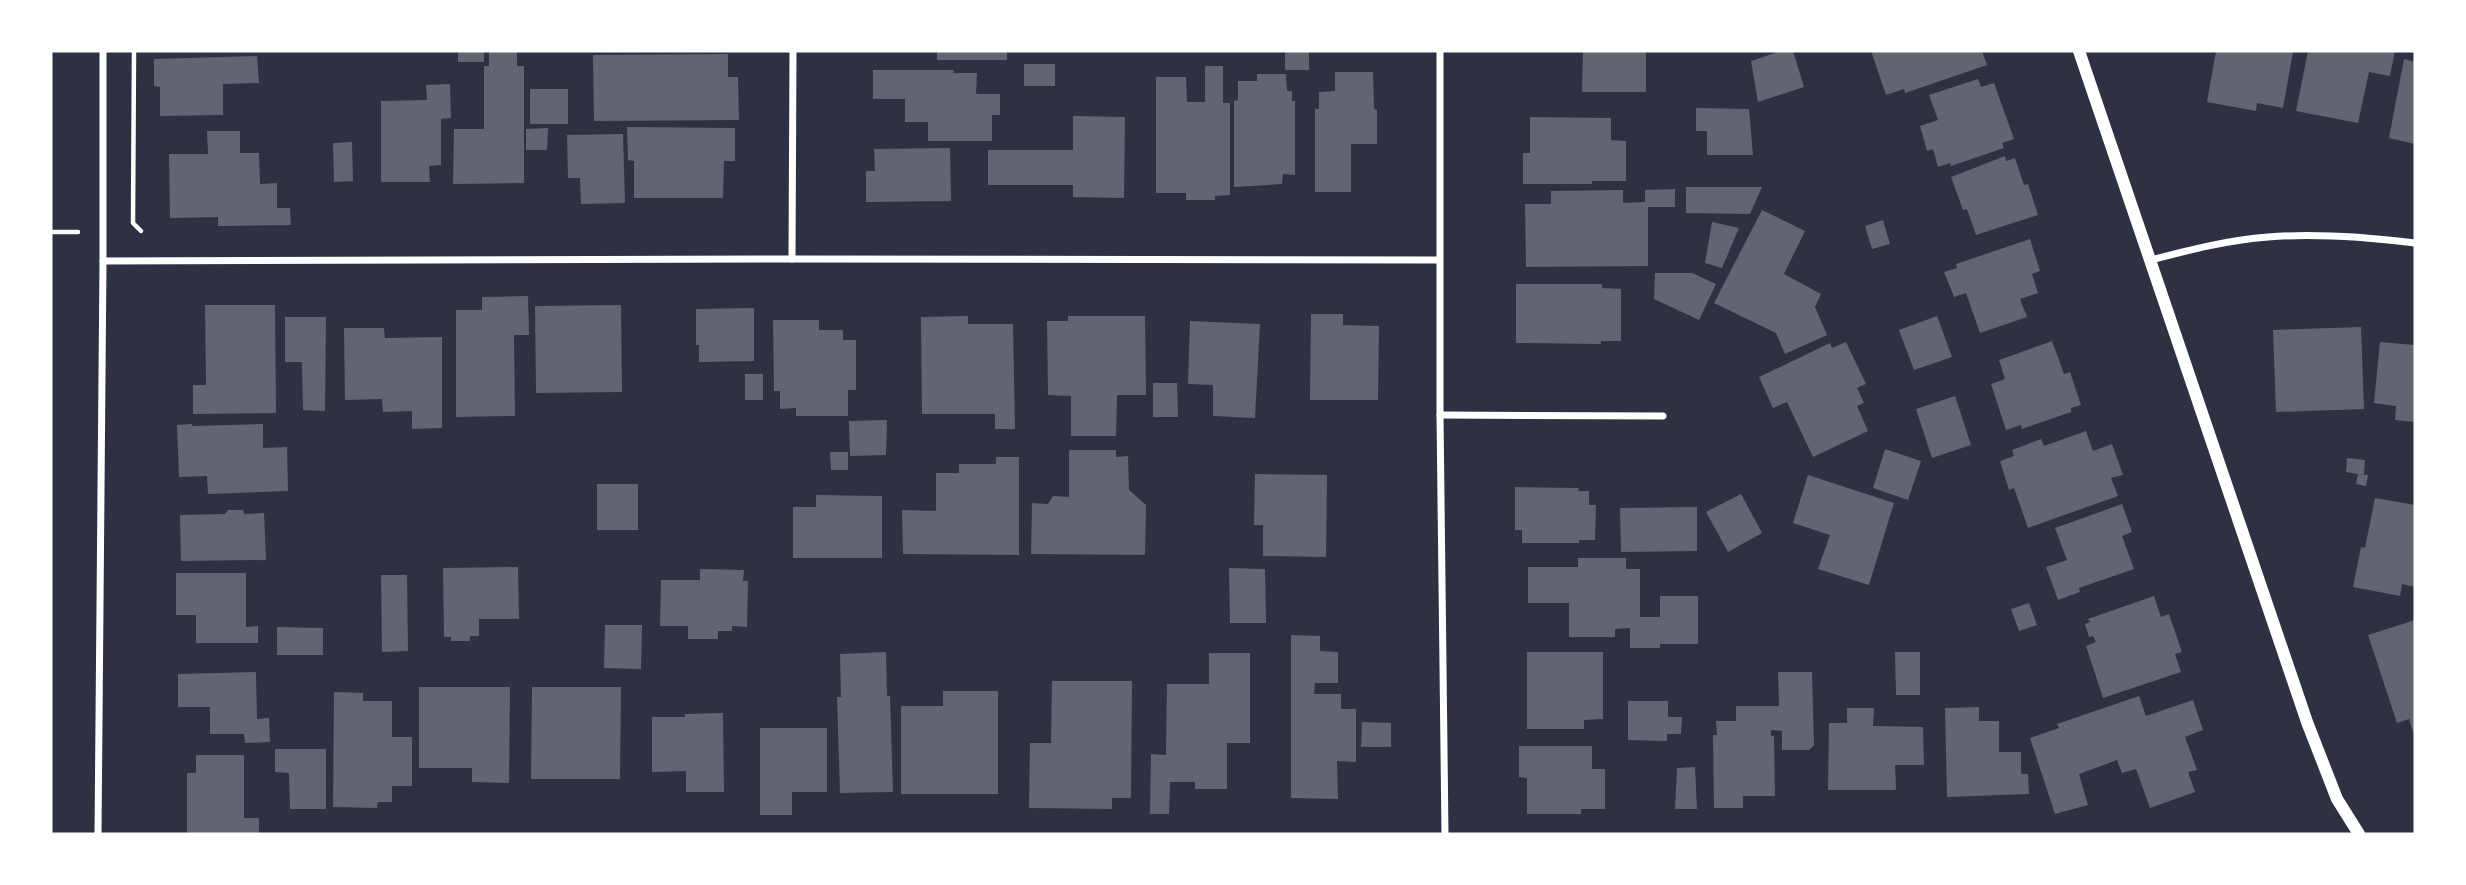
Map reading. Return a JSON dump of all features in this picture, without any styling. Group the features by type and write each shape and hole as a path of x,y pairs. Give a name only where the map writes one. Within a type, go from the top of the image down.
{"street":[{"path":"98,834 103,51"},
{"path":"792,258 793,51"},
{"path":"1440,51 1439,260 1445,834"},
{"path":"2080,51 2307,722 2337,799 2359,834"},
{"path":"2151,260 2211,245 2267,237 2319,235 2415,243"},
{"path":"103,261 792,258 1439,260"},
{"path":"1440,415 1663,416"}],"path":[{"path":"134,51 134,223 141,231"}],"building":[{"path":"458,51 484,51 484,62 458,62"},
{"path":"489,51 517,51 517,66 524,66 524,183 453,184 454,129 484,129 484,66 489,66"},
{"path":"937,51 1007,51 1007,60 937,60"},
{"path":"1285,51 1309,51 1309,70 1285,70"},
{"path":"1583,51 1646,51 1646,92 1582,92"},
{"path":"1781,51 1793,51 1804,87 1758,102 1751,61"},
{"path":"1871,51 1982,51 1987,65 1905,93 1904,89 1886,95"},
{"path":"2216,51 2293,52 2283,108 2257,103 2256,111 2207,102"},
{"path":"2308,51 2395,51 2390,76 2369,72 2358,123 2296,111"},
{"path":"728,54 728,77 738,77 739,120 594,121 593,55"},
{"path":"257,56 259,83 223,84 223,115 160,116 160,87 154,86 154,59"},
{"path":"2404,59 2415,62 2415,144 2389,138"},
{"path":"1024,64 1055,64 1055,86 1024,86"},
{"path":"1205,66 1223,66 1223,103 1230,103 1230,195 1215,196 1215,200 1186,200 1186,193 1156,193 1156,77 1186,77 1187,102 1205,102"},
{"path":"873,70 954,70 953,73 977,73 976,94 1000,94 1000,115 992,115 992,141 928,141 928,122 905,122 905,99 873,99"},
{"path":"1335,72 1373,72 1377,144 1351,144 1351,192 1315,192 1315,109 1319,109 1319,92 1335,91"},
{"path":"1257,74 1286,74 1287,91 1292,91 1292,101 1295,101 1295,175 1283,174 1282,184 1234,187 1234,101 1238,100 1238,81 1257,81"},
{"path":"1978,79 1981,87 1994,83 2014,139 2002,143 2004,148 1951,166 1950,163 1938,167 1933,149 1927,151 1920,126 1938,120 1929,95"},
{"path":"450,84 451,118 441,119 441,165 429,166 430,182 381,182 381,101 427,100 426,85"},
{"path":"530,89 568,89 568,124 530,124"},
{"path":"1696,108 1749,109 1753,155 1707,155 1707,131 1696,131"},
{"path":"1073,116 1125,117 1124,198 1073,197 1073,185 988,185 988,150 1073,150"},
{"path":"1530,117 1611,118 1611,140 1626,141 1626,181 1523,184 1523,153 1530,153"},
{"path":"627,127 735,128 735,161 724,161 723,198 634,198 634,161 628,160"},
{"path":"548,128 547,150 526,150 526,129"},
{"path":"207,131 240,131 240,153 259,153 260,184 277,183 277,208 290,208 291,225 218,226 218,217 170,218 169,154 208,154"},
{"path":"623,134 625,203 581,204 580,178 568,178 567,135"},
{"path":"352,142 353,181 334,182 333,143"},
{"path":"950,148 951,201 866,202 866,171 875,171 874,149"},
{"path":"2005,156 2006,161 2015,158 2024,185 2028,184 2038,215 1976,235 1951,177"},
{"path":"1686,187 1762,187 1750,214 1686,213"},
{"path":"1675,189 1675,207 1648,207 1648,266 1526,267 1525,204 1551,204 1551,191 1623,190 1623,203 1645,202 1645,190"},
{"path":"1762,210 1805,231 1784,274 1821,294 1815,307 1827,335 1785,354 1776,333 1714,303"},
{"path":"1883,220 1890,244 1872,249 1865,226"},
{"path":"1712,222 1739,228 1722,268 1705,263"},
{"path":"2030,239 2040,271 2032,274 2038,293 2020,299 2027,317 1980,333 1966,293 1954,297 1944,272 1957,268 1956,264"},
{"path":"1655,273 1692,273 1716,284 1699,320 1654,299"},
{"path":"1516,284 1602,284 1602,288 1621,289 1621,341 1601,341 1601,344 1516,343"},
{"path":"528,296 529,335 514,335 515,416 456,417 456,310 482,310 482,297"},
{"path":"205,305 275,305 276,413 193,414 193,385 206,385"},
{"path":"621,305 622,392 536,393 535,306"},
{"path":"754,308 754,361 699,362 696,309"},
{"path":"1311,314 1343,314 1343,325 1379,326 1378,400 1310,400"},
{"path":"968,316 968,324 1013,324 1015,429 995,429 995,414 922,414 921,317"},
{"path":"1068,316 1145,316 1146,395 1117,395 1116,436 1071,436 1071,396 1048,395 1047,321 1068,321"},
{"path":"1937,316 1952,357 1914,370 1899,330"},
{"path":"285,317 326,317 325,411 303,410 302,362 285,362"},
{"path":"773,320 819,320 819,330 843,330 843,340 856,340 856,390 848,390 848,416 796,416 796,408 780,409 780,391 774,391"},
{"path":"1190,321 1260,324 1255,418 1213,416 1213,385 1188,384"},
{"path":"2361,327 2364,409 2276,412 2273,330"},
{"path":"344,328 384,328 385,338 442,337 442,428 412,429 412,411 383,412 382,399 345,400"},
{"path":"2052,341 2064,374 2070,372 2081,405 2071,408 2071,412 2022,429 2021,425 2006,430 1991,384 2005,379 1999,360"},
{"path":"1846,342 1866,384 1857,388 1864,403 1857,406 1868,431 1813,457 1787,402 1773,408 1759,377 1830,343 1832,348"},
{"path":"2380,342 2415,345 2415,422 2395,420 2396,406 2374,403"},
{"path":"745,374 763,374 763,400 745,400"},
{"path":"1153,383 1177,383 1178,417 1153,417"},
{"path":"1955,396 1971,445 1932,458 1916,409"},
{"path":"887,420 886,455 850,456 849,421"},
{"path":"263,424 263,448 287,447 288,491 208,494 207,476 179,477 177,425"},
{"path":"2086,431 2093,451 2112,444 2123,475 2111,478 2118,496 2028,528 2014,488 2009,490 2000,461 2014,456 2012,450 2041,439 2044,446"},
{"path":"1885,449 1921,461 1908,500 1873,488"},
{"path":"1069,450 1116,450 1116,457 1128,456 1129,490 1146,505 1145,555 1031,554 1032,503 1048,504 1053,496 1069,497"},
{"path":"830,452 848,452 848,470 831,470"},
{"path":"996,457 1019,457 1019,555 903,554 902,510 936,511 936,473 959,473 959,464 996,464"},
{"path":"2347,458 2365,460 2364,474 2346,472"},
{"path":"1255,474 1327,475 1326,557 1263,556 1263,525 1254,525"},
{"path":"2358,474 2368,475 2366,486 2356,484"},
{"path":"1808,475 1894,503 1869,585 1818,569 1830,535 1793,523"},
{"path":"597,484 638,484 638,530 597,530"},
{"path":"1515,487 1579,488 1578,491 1589,491 1589,505 1596,505 1595,540 1579,540 1579,543 1522,543 1522,530 1515,530"},
{"path":"1741,494 1762,533 1728,552 1706,512"},
{"path":"816,495 882,496 882,558 793,558 793,507 816,507"},
{"path":"2375,498 2415,505 2415,587 2402,584 2400,596 2353,587 2361,547 2365,548"},
{"path":"2122,504 2132,532 2122,536 2134,569 2079,588 2080,592 2058,600 2046,567 2067,560 2055,528"},
{"path":"1697,507 1697,551 1621,552 1620,508"},
{"path":"228,510 243,510 244,514 264,513 266,560 181,561 180,515 225,514"},
{"path":"1578,558 1626,558 1626,569 1640,569 1640,617 1660,617 1660,596 1698,596 1698,644 1660,644 1660,648 1630,648 1630,628 1615,629 1615,637 1569,637 1569,603 1528,603 1528,567 1578,567"},
{"path":"518,567 519,619 479,619 479,636 470,636 470,641 451,641 451,637 444,637 443,568"},
{"path":"1229,568 1265,569 1266,623 1230,623"},
{"path":"700,569 744,570 743,581 748,581 747,627 732,626 732,631 718,631 718,639 688,639 688,626 660,626 661,580 700,580"},
{"path":"176,573 246,573 246,627 258,626 258,643 196,643 196,615 176,615"},
{"path":"381,575 407,575 408,651 382,652"},
{"path":"2154,596 2161,617 2169,614 2182,652 2175,654 2181,672 2103,698 2086,646 2096,642 2093,636 2089,637 2085,624 2090,622 2088,619"},
{"path":"2029,603 2037,625 2019,631 2011,609"},
{"path":"2415,620 2415,738 2409,719 2397,723 2368,635"},
{"path":"605,625 642,625 641,669 604,668"},
{"path":"277,627 323,628 323,655 277,655"},
{"path":"1291,635 1320,636 1320,651 1338,652 1338,683 1315,683 1314,694 1341,694 1341,709 1356,709 1356,762 1337,761 1338,799 1291,798"},
{"path":"886,652 893,792 840,793 837,697 841,697 840,654"},
{"path":"1527,652 1603,652 1603,719 1584,720 1584,729 1527,729"},
{"path":"1895,652 1920,652 1920,695 1896,695"},
{"path":"1209,653 1250,653 1250,743 1227,743 1227,789 1195,789 1195,782 1170,782 1169,814 1150,814 1151,754 1166,755 1167,684 1209,684"},
{"path":"256,672 257,719 269,718 270,742 245,743 244,734 210,734 210,707 178,707 178,674"},
{"path":"1778,672 1812,672 1814,745 1809,750 1782,750 1782,731 1771,730 1771,736 1774,736 1775,796 1743,796 1743,808 1714,808 1713,735 1717,735 1716,721 1736,721 1736,706 1779,706"},
{"path":"1052,681 1132,681 1131,798 1112,798 1112,809 1029,808 1030,743 1051,743"},
{"path":"419,687 510,687 509,783 472,782 472,768 419,768"},
{"path":"532,687 621,687 620,779 531,779"},
{"path":"943,691 998,691 998,794 901,794 901,706 943,706"},
{"path":"334,692 363,693 363,701 392,701 392,737 412,737 412,786 392,786 392,802 378,802 377,808 333,807"},
{"path":"2139,696 2146,716 2193,700 2203,730 2185,737 2197,770 2188,772 2195,792 2150,808 2136,769 2122,773 2117,760 2079,774 2088,805 2055,814 2030,738 2059,728 2057,724"},
{"path":"1628,701 1668,701 1668,717 1682,717 1681,734 1667,734 1667,741 1628,740"},
{"path":"1979,707 1979,721 1999,721 1999,752 2021,752 2021,774 2028,774 2029,794 1947,797 1945,708"},
{"path":"1847,708 1874,708 1873,726 1923,727 1924,765 1895,765 1896,790 1828,790 1829,723 1847,723"},
{"path":"723,713 724,792 686,792 686,771 652,772 652,717"},
{"path":"1362,722 1391,723 1391,747 1361,747"},
{"path":"760,728 827,728 827,792 792,792 792,815 760,815"},
{"path":"1519,746 1592,746 1592,769 1605,769 1605,809 1581,809 1581,814 1527,814 1527,778 1519,777"},
{"path":"275,749 326,749 326,809 290,809 289,773 275,772"},
{"path":"196,755 244,755 244,818 259,818 259,834 187,834 187,773 196,773"},
{"path":"1695,767 1697,809 1675,809 1677,768"}]}
